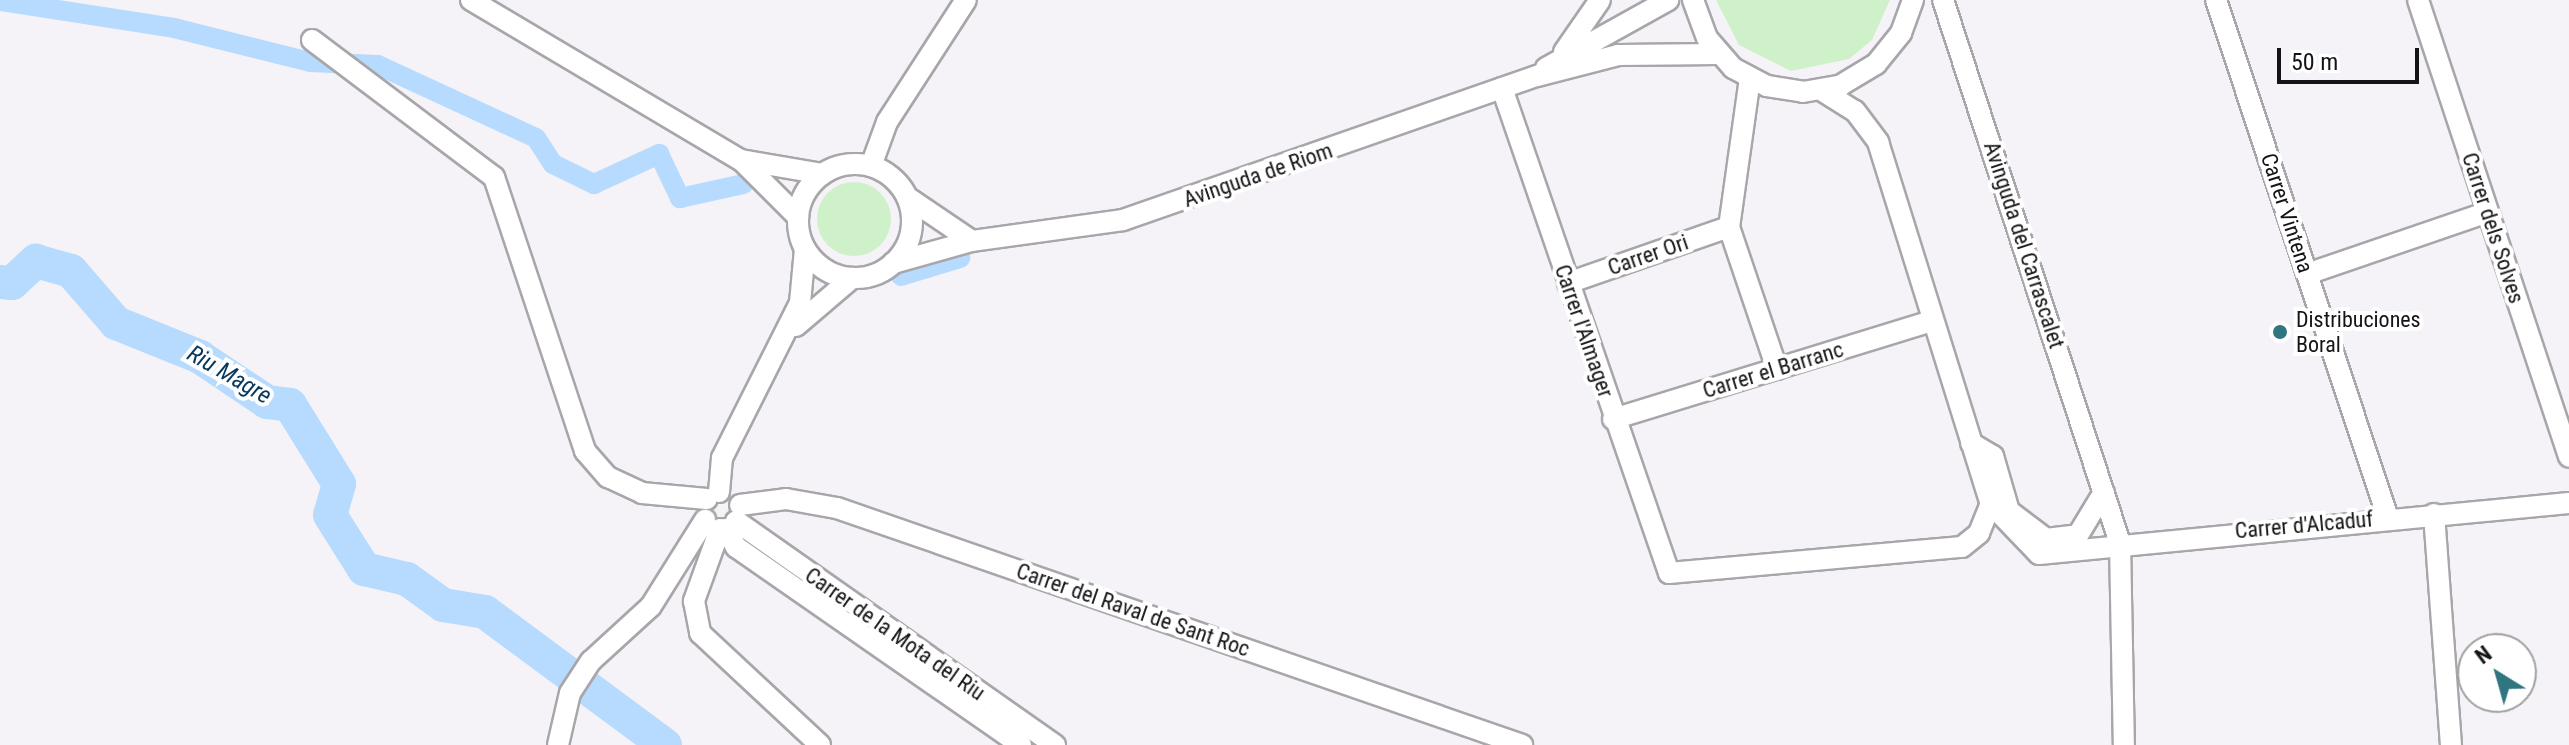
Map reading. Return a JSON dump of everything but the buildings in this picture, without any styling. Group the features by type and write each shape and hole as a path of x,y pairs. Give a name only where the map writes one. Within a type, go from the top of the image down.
{"street":[{"path":"471,0 741,160 798,217 805,249 800,303 786,338 722,458 722,513 694,601 700,633 820,745"},
{"path":"871,166 887,122 966,0"},
{"path":"1561,57 1600,0"},
{"name":"Avinguda de Riom","path":"1537,76 1561,57 1668,0"},
{"path":"1693,0 1719,54 1750,78 1784,90 1821,90 1876,64 1901,33 1913,0"},
{"name":"Avinguda del Carrascalet","path":"1943,0 2120,543 2124,745"},
{"name":"Carrer Vintena","path":"2216,0 2388,518"},
{"name":"Carrer dels Solves","path":"2418,0 2569,457"},
{"name":"Carrer del Raval de Sant Roc","path":"318,46 345,70 494,177 585,451 608,477 642,493 722,513 786,499 837,508 1522,745"},
{"name":"Avinguda de Riom","path":"893,263 972,241 1123,220 1537,76 1643,51 1719,54"},
{"path":"1750,78 1729,227 1777,369"},
{"name":"Carrer l'Almager","path":"1502,88 1613,419 1669,573 1962,547 1979,533 1991,504"},
{"path":"1821,90 1855,111 1878,142 1991,504"},
{"path":"741,160 823,174 871,166"},
{"path":"871,166 907,197 972,241"},
{"path":"798,217 823,174"},
{"path":"786,338 811,308 852,278 893,263 911,233 907,197"},
{"path":"2307,274 2488,212"},
{"name":"Carrer Ori","path":"1568,283 1729,227"},
{"path":"805,249 825,269 852,278"},
{"name":"Carrer el Barranc","path":"1613,419 1932,321"},
{"path":"1971,443 1993,456 2009,511 2046,539 2078,535 2104,492"},
{"name":"Carrer d'Alcaduf","path":"1991,504 2039,554 2120,543 2569,503"},
{"path":"558,744 570,693 591,661 651,606 722,513"},
{"name":"Carrer de la Mota del Riu","path":"722,513 736,547 1021,745"},
{"name":"Carrer de la Mota del Riu","path":"722,513 1055,745"},
{"path":"2434,514 2451,745"}],"green space":[{"path":"1716,0 1890,0 1872,40 1849,59 1791,71 1739,45"},
{"path":"847,182 861,182 875,188 885,198 891,219 889,233 875,250 861,256 847,256 833,250 823,240 817,226 817,212 823,198 833,188"}],"waterway":[{"path":"0,1 174,28 310,62 378,65 536,138 553,164 594,184 659,154 680,198 743,184"},
{"path":"901,276 960,258"},
{"name":"Riu Magre","path":"0,282 12,283 36,261 71,271 116,323 200,357 267,402 290,405 339,484 330,515 364,569 407,579 443,605 485,612 665,745"}],"place":[{"name":"Distribuciones Boral","path":"2280,332"}]}
